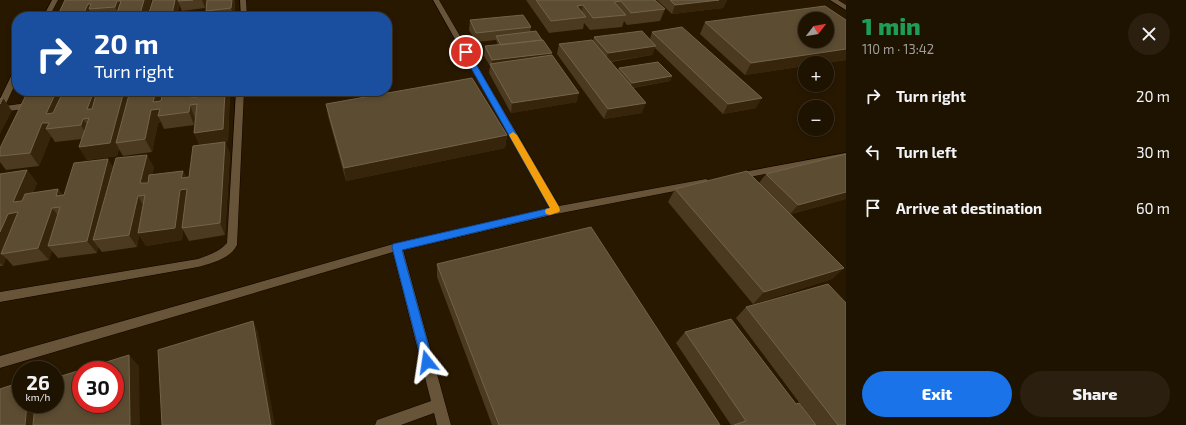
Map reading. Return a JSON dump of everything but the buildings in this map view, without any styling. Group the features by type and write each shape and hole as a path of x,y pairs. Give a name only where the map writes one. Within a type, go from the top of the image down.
{"street":[{"path":"49,12 55,0"},
{"path":"243,0 244,12"},
{"path":"436,0 556,210"},
{"path":"833,0 846,8"},
{"path":"0,108 12,83"},
{"path":"0,297 198,263 215,259 225,252 232,245 240,96"},
{"path":"0,108 40,104"},
{"path":"728,178 846,156"},
{"path":"0,362 397,247 556,210 713,181"},
{"path":"397,247 444,425"},
{"path":"382,425 439,405"}],"slow traffic":[{"path":"513,135 556,210 550,211"}],"route":[{"path":"427,362 397,247 556,210 466,52"}]}
